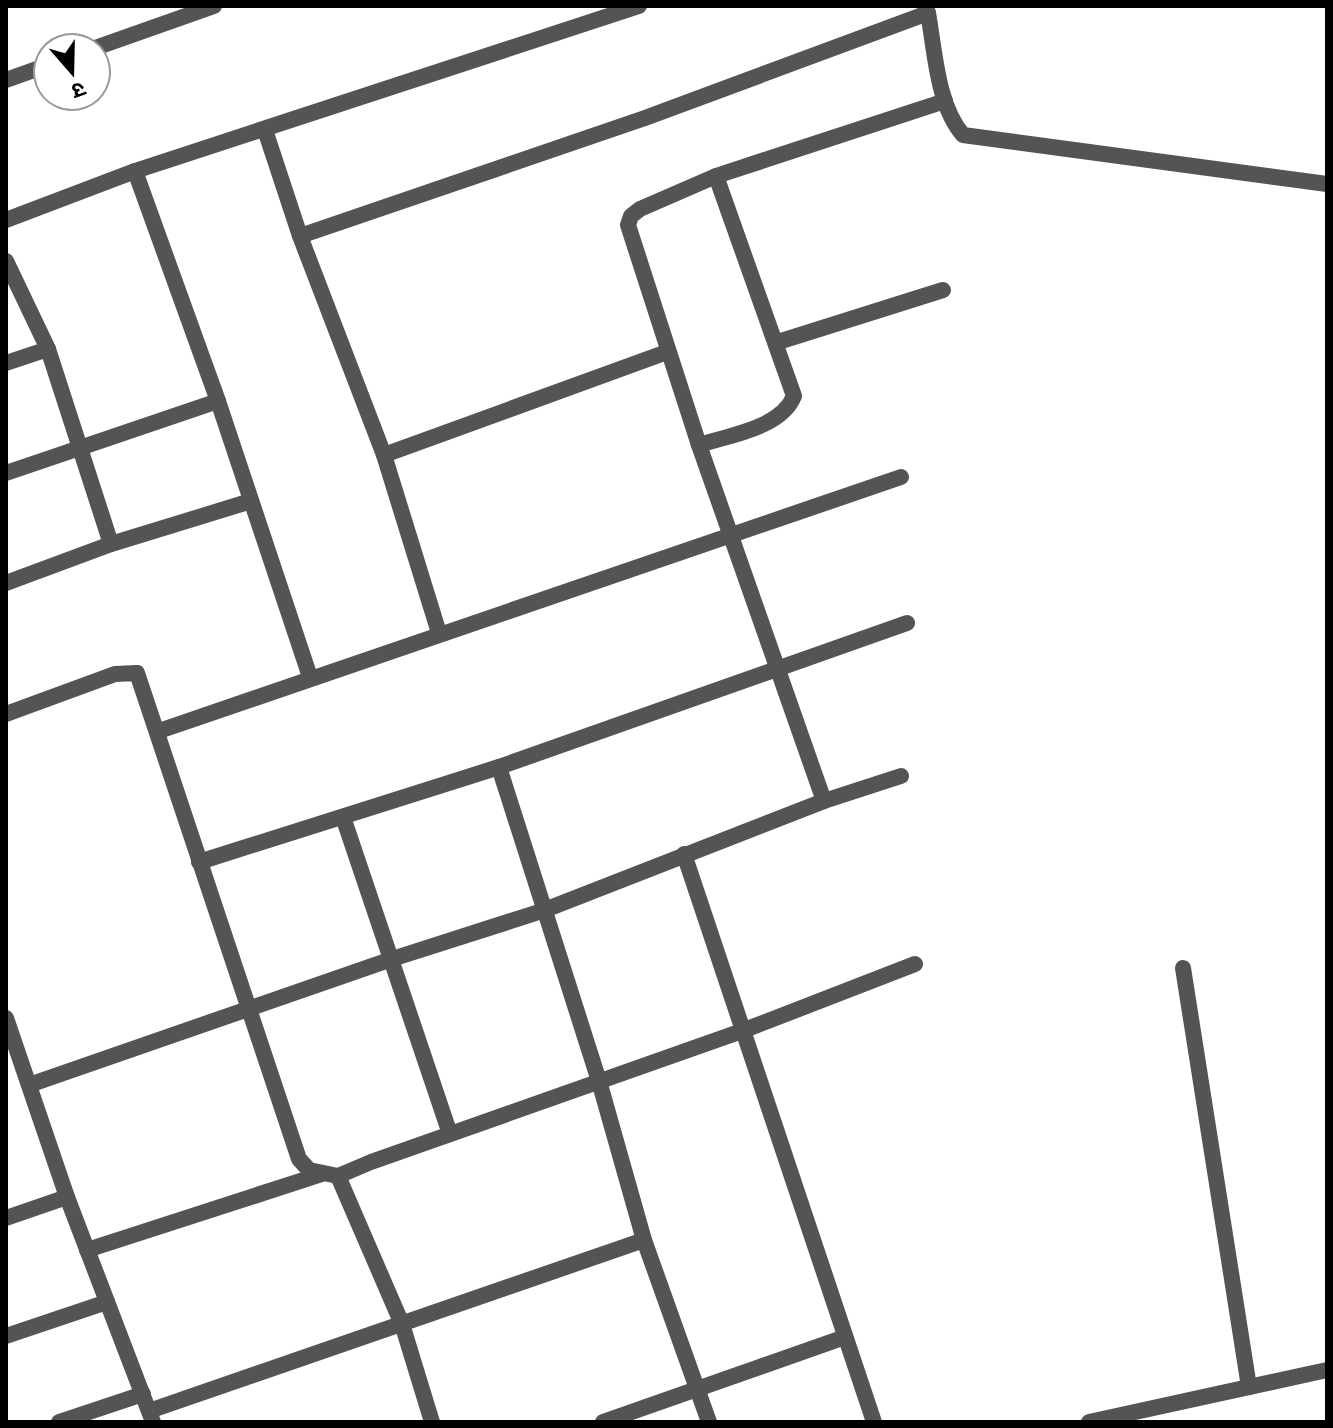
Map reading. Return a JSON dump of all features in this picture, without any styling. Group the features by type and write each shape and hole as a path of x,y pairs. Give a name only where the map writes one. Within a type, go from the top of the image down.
{"street":[{"path":"112,42 214,6"},
{"path":"6,220 135,171 639,6"},
{"path":"300,236 645,118 926,9 945,101 952,122 963,135 1327,184"},
{"path":"6,80 32,71"},
{"path":"824,801 667,352 628,225 631,216 640,209 716,176 945,101"},
{"path":"265,130 300,236 384,455 439,633"},
{"path":"135,171 218,401 310,677"},
{"path":"699,445 771,420 789,410 794,396 778,342 716,176"},
{"path":"6,261 48,349 77,447 111,544"},
{"path":"778,342 943,290"},
{"path":"6,363 48,349"},
{"path":"384,455 667,352"},
{"path":"6,473 218,401"},
{"path":"159,731 901,477"},
{"path":"6,583 111,544 251,501"},
{"path":"199,862 499,767 907,623"},
{"path":"6,714 130,670 137,673 159,731 246,1008 299,1159 309,1170 331,1175"},
{"path":"499,767 542,911 599,1081 644,1240 709,1422"},
{"path":"29,1085 246,1008 542,911 824,801 901,776"},
{"path":"343,817 450,1134"},
{"path":"684,854 874,1422"},
{"path":"87,1250 331,1175 450,1134 742,1031 915,964"},
{"path":"1183,968 1249,1387"},
{"path":"6,1018 67,1197 151,1416 644,1240"},
{"path":"331,1175 402,1324 432,1422"},
{"path":"6,1218 67,1197"},
{"path":"6,1336 107,1302"},
{"path":"603,1422 845,1337"},
{"path":"1089,1422 1327,1370"},
{"path":"59,1422 143,1394"}]}
